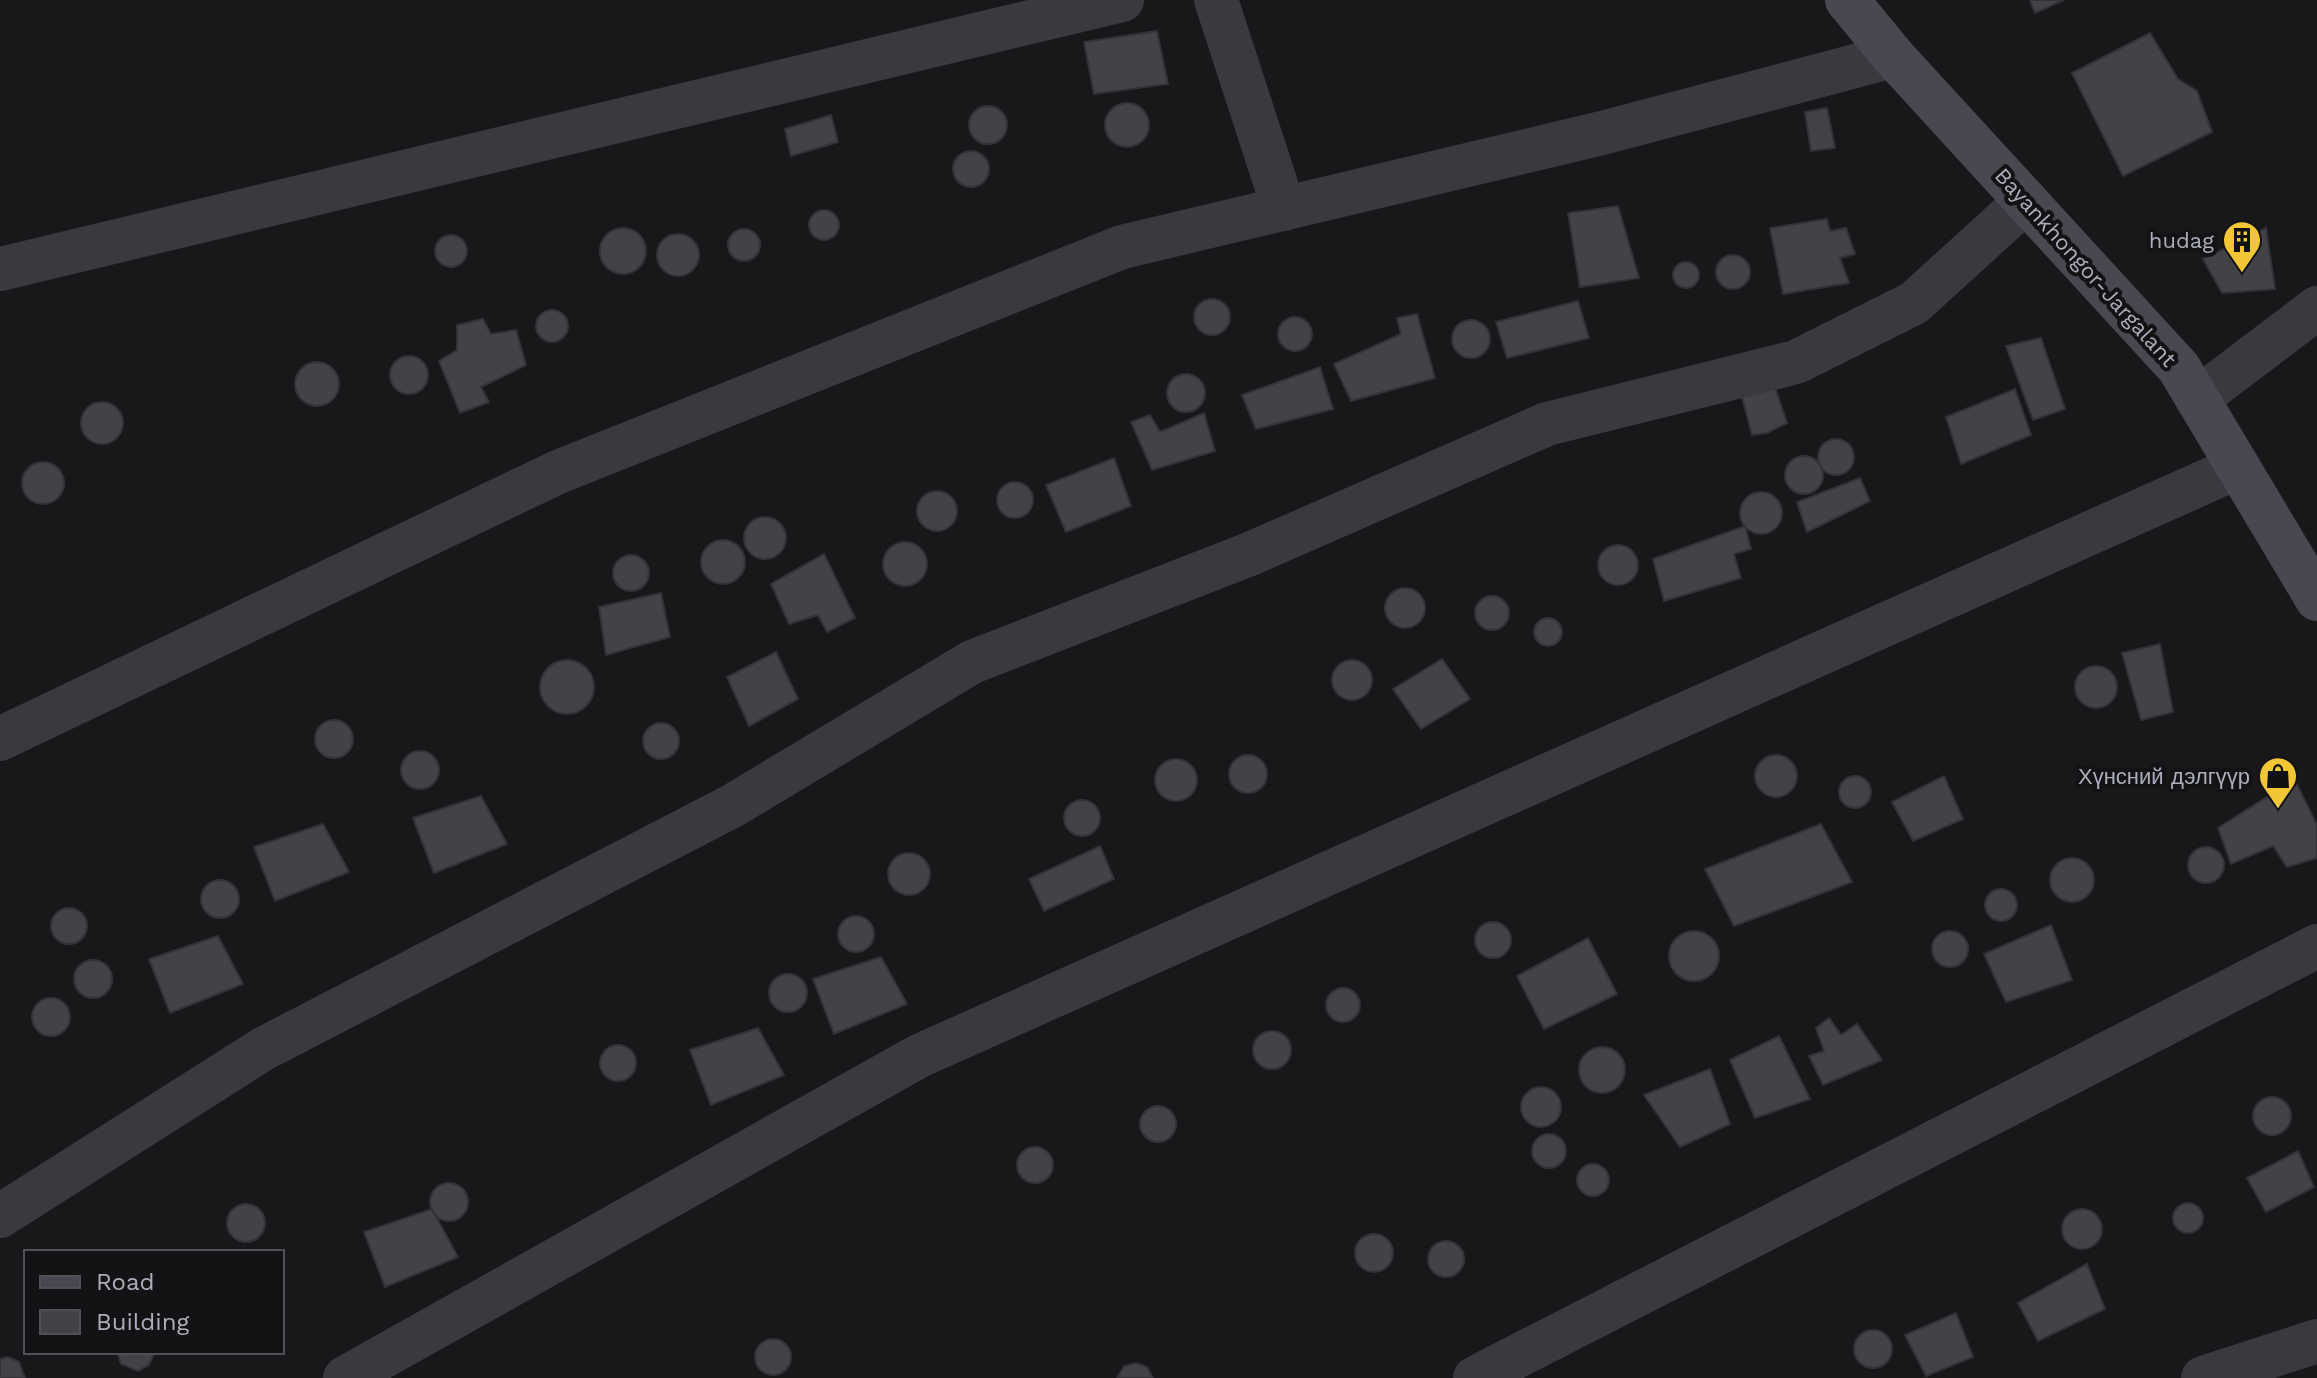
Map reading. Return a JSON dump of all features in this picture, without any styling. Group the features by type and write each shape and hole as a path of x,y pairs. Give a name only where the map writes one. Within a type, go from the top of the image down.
{"street":[{"path":"0,269 1122,0"},
{"path":"1216,0 1284,209"},
{"name":"Bayankhongor-Jargalant","path":"1847,0 1893,56 2179,368 2317,599"},
{"path":"0,739 558,472 1122,247 1602,133 1893,56"},
{"path":"0,1216 263,1049 732,806 972,662 1250,554 1547,424 1796,362 1914,303 2026,201"},
{"path":"2197,399 2317,308"},
{"path":"345,1378 919,1056 2238,467"},
{"path":"1475,1378 2317,946"},
{"path":"2203,1378 2317,1341"}],"building":[{"path":"2030,0 2064,0 2035,13"},
{"path":"1157,31 1168,84 1094,94 1084,42"},
{"path":"2150,33 2178,79 2197,91 2212,132 2123,176 2072,73"},
{"path":"1127,103 1142,110 1149,125 1142,140 1127,147 1112,140 1105,125 1112,110"},
{"path":"988,106 1001,112 1007,125 1001,138 988,144 975,138 969,125 975,112"},
{"path":"1827,108 1835,148 1811,151 1805,112"},
{"path":"831,115 838,142 791,156 785,129"},
{"path":"971,151 984,156 989,169 984,182 971,187 958,182 953,169 958,156"},
{"path":"1618,206 1639,278 1580,287 1568,213"},
{"path":"824,210 835,214 839,225 835,236 824,240 813,236 809,225 813,214"},
{"path":"1827,219 1830,231 1846,228 1855,254 1840,258 1849,283 1783,294 1770,228"},
{"path":"623,228 632,229 639,235 645,242 645,260 639,267 632,273 623,274 614,273 607,267 601,260 600,251 601,242 607,235 614,229"},
{"name":"hudag","path":"2266,228 2275,289 2222,293 2203,259"},
{"path":"744,229 755,234 760,245 755,256 744,261 733,256 728,245 733,234"},
{"path":"678,234 693,240 699,255 693,270 678,276 663,270 657,255 663,240"},
{"path":"451,235 462,240 467,251 462,262 451,267 440,262 435,251 440,240"},
{"path":"1733,255 1745,260 1750,272 1745,284 1733,289 1721,284 1716,272 1721,260"},
{"path":"1686,262 1695,266 1699,275 1695,284 1686,288 1677,284 1673,275 1677,266"},
{"path":"1212,299 1225,304 1230,317 1225,330 1212,335 1199,330 1194,317 1199,304"},
{"path":"1578,301 1589,338 1507,358 1496,322"},
{"path":"552,310 563,315 568,326 563,337 552,342 541,337 536,326 541,315"},
{"path":"1417,314 1435,378 1351,401 1334,364 1401,334 1397,318"},
{"path":"1295,317 1307,322 1312,334 1307,346 1295,351 1283,346 1278,334 1283,322"},
{"path":"483,319 491,334 516,330 526,365 481,387 489,402 460,413 439,361 457,350 457,325"},
{"path":"1471,320 1485,325 1490,339 1485,353 1471,358 1457,353 1452,339 1457,325"},
{"path":"2041,338 2065,409 2033,420 2006,346"},
{"path":"409,356 422,362 428,375 422,388 409,394 396,388 390,375 396,362"},
{"path":"317,362 333,368 339,384 333,400 317,406 301,400 295,384 301,368"},
{"path":"1320,367 1333,409 1256,429 1242,395"},
{"path":"1186,374 1200,379 1205,393 1200,407 1186,412 1172,407 1167,393 1172,379"},
{"path":"1772,379 1787,423 1767,433 1752,435 1740,390"},
{"path":"2015,389 2031,435 1961,464 1946,417"},
{"path":"102,402 117,408 123,423 117,438 102,444 87,438 81,423 87,408"},
{"path":"1204,413 1215,451 1152,470 1131,422 1150,415 1160,432"},
{"path":"1836,439 1849,444 1854,457 1849,470 1836,475 1823,470 1818,457 1823,444"},
{"path":"1804,456 1818,461 1823,475 1818,489 1804,494 1790,489 1785,475 1790,461"},
{"path":"1114,458 1131,506 1066,532 1046,485"},
{"path":"43,462 58,468 64,483 58,498 43,504 28,498 22,483 28,468"},
{"path":"1860,478 1870,501 1807,532 1797,502"},
{"path":"1015,482 1028,487 1033,500 1028,513 1015,518 1002,513 997,500 1002,487"},
{"path":"937,491 951,497 957,511 951,525 937,531 923,525 917,511 923,497"},
{"path":"1761,492 1776,498 1782,513 1776,528 1761,534 1746,528 1740,513 1746,498"},
{"path":"765,517 780,523 786,538 780,553 765,559 750,553 744,538 750,523"},
{"path":"1745,526 1751,549 1734,554 1741,578 1664,601 1653,559"},
{"path":"723,540 739,546 745,562 739,578 723,584 707,578 701,562 707,546"},
{"path":"905,542 921,548 927,564 921,580 905,586 889,580 883,564 889,548"},
{"path":"1618,545 1632,551 1638,565 1632,579 1618,585 1604,579 1598,565 1604,551"},
{"path":"824,554 855,618 827,632 818,615 789,624 771,584"},
{"path":"631,555 644,560 649,573 644,586 631,591 618,586 613,573 618,560"},
{"path":"1405,588 1419,594 1425,608 1419,622 1405,628 1391,622 1385,608 1391,594"},
{"path":"661,593 670,637 606,655 599,607"},
{"path":"1492,596 1504,601 1509,613 1504,625 1492,630 1480,625 1475,613 1480,601"},
{"path":"1548,618 1558,622 1562,632 1558,642 1548,646 1538,642 1534,632 1538,622"},
{"path":"2160,644 2173,712 2141,720 2122,653"},
{"path":"776,652 798,699 749,726 727,677"},
{"path":"1442,659 1470,699 1421,729 1393,689"},
{"path":"567,660 586,668 594,687 586,706 567,714 548,706 540,687 548,668"},
{"path":"1352,660 1366,666 1372,680 1366,694 1352,700 1338,694 1332,680 1338,666"},
{"path":"2096,666 2111,672 2117,687 2111,702 2096,708 2081,702 2075,687 2081,672"},
{"path":"334,720 347,726 353,739 347,752 334,758 321,752 315,739 321,726"},
{"path":"661,723 674,728 679,741 674,754 661,759 648,754 643,741 648,728"},
{"path":"420,751 433,757 439,770 433,783 420,789 407,783 401,770 407,757"},
{"path":"1248,755 1262,760 1267,774 1262,788 1248,793 1234,788 1229,774 1234,760"},
{"path":"1776,755 1791,761 1797,776 1791,791 1776,797 1761,791 1755,776 1761,761"},
{"path":"1176,759 1191,765 1197,780 1191,795 1176,801 1161,795 1155,780 1161,765"},
{"name":"Хүнсний дэлгүүр","path":"2286,762 2317,825 2317,858 2287,867 2273,846 2231,864 2218,828 2270,795 2264,775"},
{"path":"1855,776 1867,780 1871,792 1867,804 1855,808 1843,804 1839,792 1843,780"},
{"path":"1944,776 1963,819 1913,841 1892,802"},
{"path":"481,796 507,844 434,873 413,818"},
{"path":"1082,800 1095,805 1100,818 1095,831 1082,836 1069,831 1064,818 1069,805"},
{"path":"323,824 349,872 275,901 254,847"},
{"path":"1821,824 1852,882 1734,926 1705,869"},
{"path":"1100,846 1114,879 1044,911 1029,879"},
{"path":"2206,847 2219,852 2224,865 2219,878 2206,883 2193,878 2188,865 2193,852"},
{"path":"909,853 924,859 930,874 924,889 909,895 894,889 888,874 894,859"},
{"path":"2072,858 2088,864 2094,880 2088,896 2072,902 2056,896 2050,880 2056,864"},
{"path":"220,880 233,886 239,899 233,912 220,918 207,912 201,899 207,886"},
{"path":"2001,889 2013,893 2017,905 2013,917 2001,921 1989,917 1985,905 1989,893"},
{"path":"69,908 82,913 87,926 82,939 69,944 56,939 51,926 56,913"},
{"path":"856,916 869,921 874,934 869,947 856,952 843,947 838,934 843,921"},
{"path":"1493,922 1506,927 1511,940 1506,953 1493,958 1480,953 1475,940 1480,927"},
{"path":"2051,925 2072,980 2006,1002 1984,954"},
{"path":"1694,931 1711,939 1719,956 1711,973 1694,981 1677,973 1669,956 1677,939"},
{"path":"1950,931 1963,936 1968,949 1963,962 1950,967 1937,962 1932,949 1937,936"},
{"path":"218,936 243,984 170,1013 149,959"},
{"path":"1588,938 1617,994 1544,1029 1517,976"},
{"path":"881,957 907,1004 834,1034 813,979"},
{"path":"93,960 106,966 112,979 106,992 93,998 80,992 74,979 80,966"},
{"path":"788,974 801,980 807,993 801,1006 788,1012 775,1006 769,993 775,980"},
{"path":"1343,988 1355,993 1360,1005 1355,1017 1343,1022 1331,1017 1326,1005 1331,993"},
{"path":"51,998 64,1004 70,1017 64,1030 51,1036 38,1030 32,1017 38,1004"},
{"path":"1829,1018 1841,1035 1857,1024 1882,1060 1823,1085 1809,1056 1824,1051 1816,1028"},
{"path":"758,1028 784,1075 711,1105 690,1050"},
{"path":"1272,1031 1285,1037 1291,1050 1285,1063 1272,1069 1259,1063 1253,1050 1259,1037"},
{"path":"1779,1036 1810,1099 1755,1118 1730,1060"},
{"path":"618,1045 631,1050 636,1063 631,1076 618,1081 605,1076 600,1063 605,1050"},
{"path":"1602,1047 1618,1054 1625,1070 1618,1086 1602,1093 1586,1086 1579,1070 1586,1054"},
{"path":"1710,1069 1730,1124 1680,1147 1644,1095"},
{"path":"1541,1087 1555,1093 1561,1107 1555,1121 1541,1127 1527,1121 1521,1107 1527,1093"},
{"path":"2272,1097 2285,1103 2291,1116 2285,1129 2272,1135 2259,1129 2253,1116 2259,1103"},
{"path":"1158,1106 1171,1111 1176,1124 1171,1137 1158,1142 1145,1137 1140,1124 1145,1111"},
{"path":"1549,1134 1561,1139 1566,1151 1561,1163 1549,1168 1537,1163 1532,1151 1537,1139"},
{"path":"1035,1147 1048,1152 1053,1165 1048,1178 1035,1183 1022,1178 1017,1165 1022,1152"},
{"path":"2298,1151 2314,1187 2266,1212 2247,1178"},
{"path":"1593,1164 1604,1169 1609,1180 1604,1191 1593,1196 1582,1191 1577,1180 1582,1169"},
{"path":"449,1183 462,1189 468,1202 462,1215 449,1221 436,1215 430,1202 436,1189"},
{"path":"2188,1203 2199,1207 2203,1218 2199,1229 2188,1233 2177,1229 2173,1218 2177,1207"},
{"path":"246,1204 259,1210 265,1223 259,1236 246,1242 233,1236 227,1223 233,1210"},
{"path":"432,1209 458,1257 385,1287 364,1232"},
{"path":"2082,1209 2096,1215 2102,1229 2096,1243 2082,1249 2068,1243 2062,1229 2068,1215"},
{"path":"1374,1234 1387,1240 1393,1253 1387,1266 1374,1272 1361,1266 1355,1253 1361,1240"},
{"path":"1446,1241 1459,1246 1464,1259 1459,1272 1446,1277 1433,1272 1428,1259 1433,1246"},
{"path":"2087,1264 2105,1309 2038,1341 2018,1303"},
{"path":"1956,1313 1973,1357 1926,1376 1905,1335"},
{"path":"1873,1330 1886,1336 1892,1349 1886,1362 1873,1368 1860,1362 1854,1349 1860,1336"},
{"path":"773,1339 786,1344 791,1357 786,1370 773,1375 760,1370 755,1357 760,1344"},
{"path":"118,1354 154,1354 149,1365 138,1371 121,1364"},
{"path":"8,1357 19,1362 25,1378 0,1378 0,1359"},
{"path":"1136,1363 1147,1367 1153,1378 1117,1378 1124,1366"}],"place":[{"name":"hudag","path":"2242,274"},
{"name":"Хүнсний дэлгүүр","path":"2278,810"}]}
